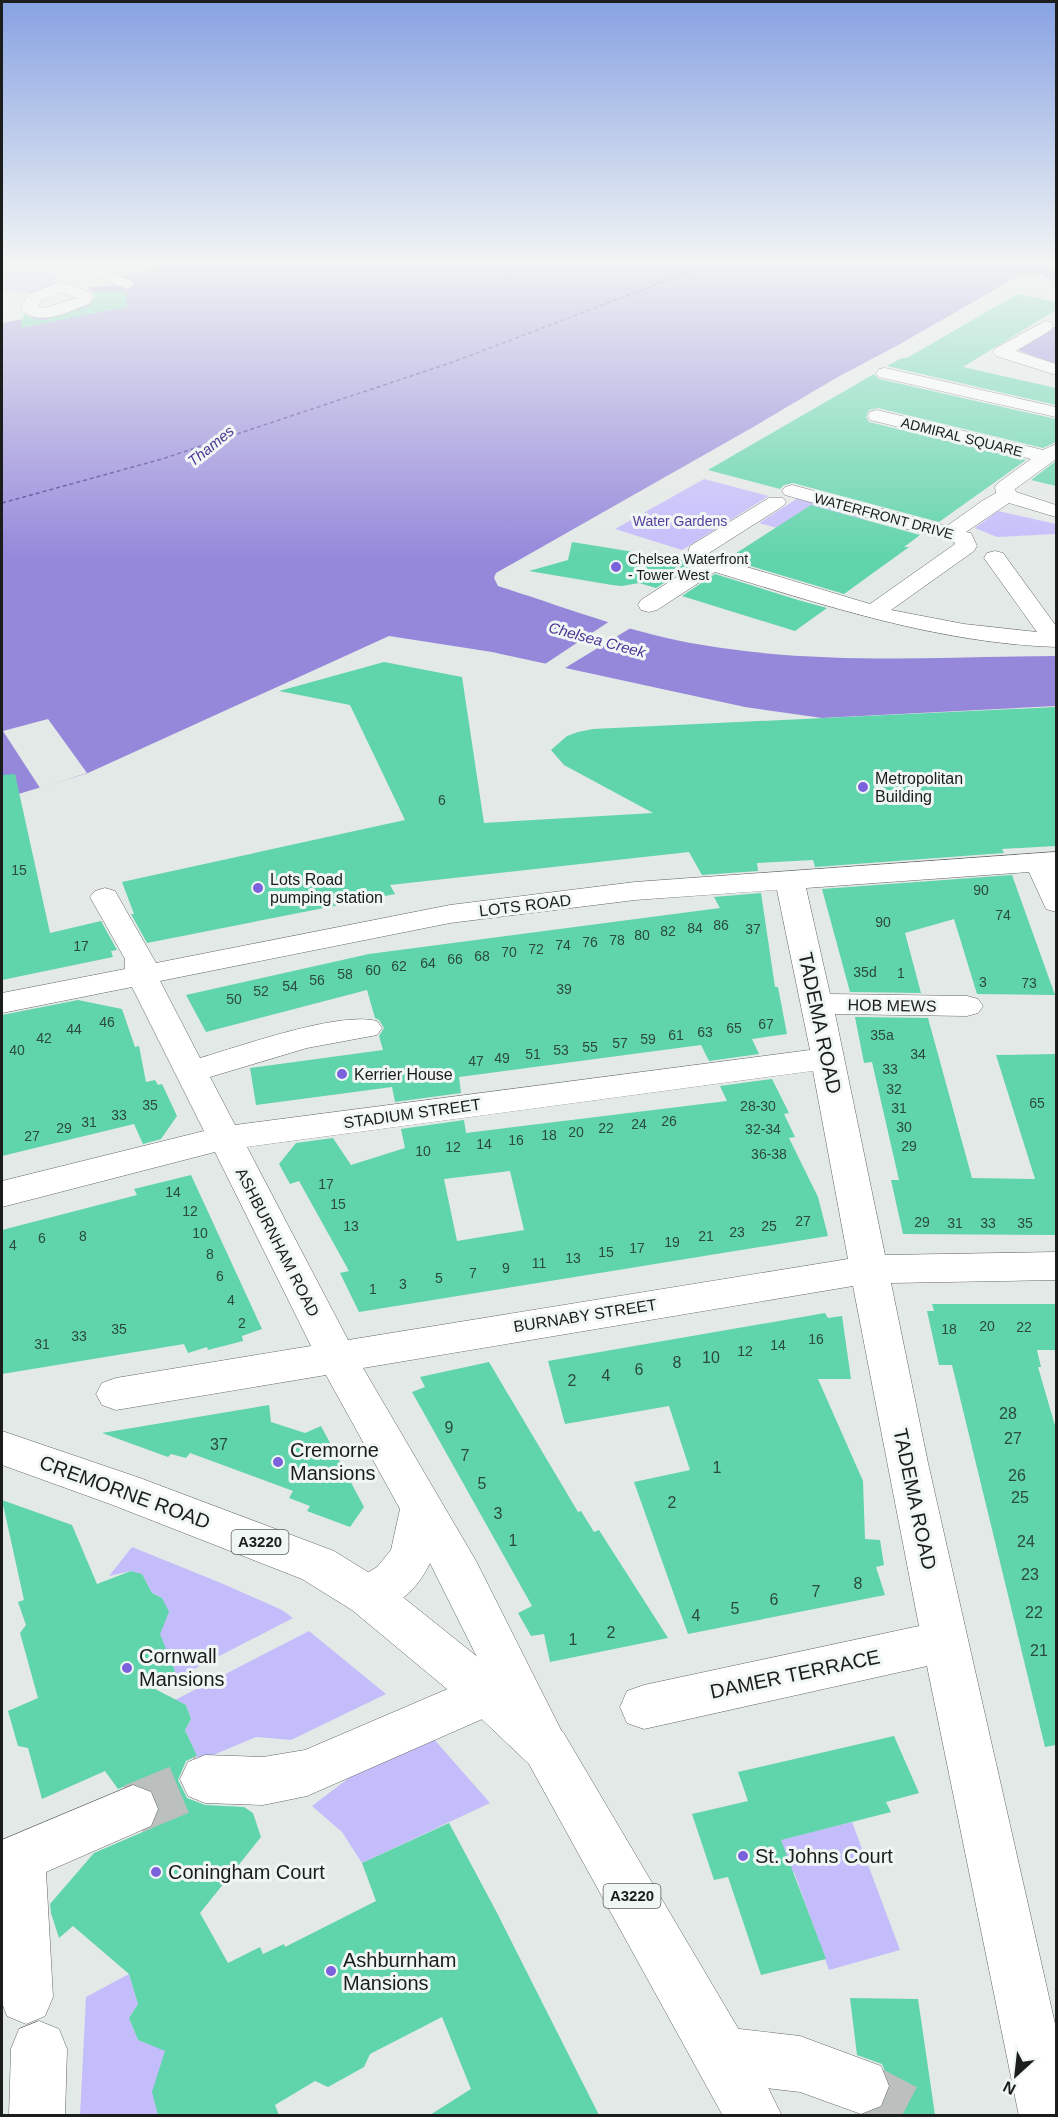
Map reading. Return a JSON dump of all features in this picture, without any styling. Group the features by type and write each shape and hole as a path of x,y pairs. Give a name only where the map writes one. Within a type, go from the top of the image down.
{"main road":[{"path":"1031,362 1056,370"},
{"path":"885,373 1056,412"},
{"path":"904,395 925,382"},
{"name":"ADMIRAL SQUARE","path":"878,416 1051,453"},
{"path":"1007,496 1005,488 1051,453"},
{"name":"WATERFRONT DRIVE","path":"712,564 698,556 698,550 784,496 950,532 963,538 966,546 873,612"},
{"path":"950,532 989,505 1007,496 1056,511"},
{"path":"995,558 1056,640"},
{"path":"649,605 712,564 873,612 944,628 1002,637 1056,640"},
{"path":"1048,862 1056,903"},
{"name":"LOTS ROAD","path":"2,1003 450,914 635,891 790,882 1048,862"},
{"name":"TADEMA ROAD","path":"790,882 828,1058 907,1463 1048,2115"},
{"name":"ASHBURNHAM ROAD","path":"105,897 140,959 141,974 193,1071 336,1356 460,1575 546,1748 754,2115"},
{"name":"HOB MEWS","path":"817,1004 967,1006"},
{"path":"193,1071 304,1038 366,1028"},
{"name":"STADIUM STREET","path":"2,1194 225,1138 828,1058"},
{"name":"BURNABY STREET","path":"116,1394 870,1269 1056,1266"},
{"name":"CREMORNE ROAD","path":"2,1448 125,1491 318,1565 368,1596 488,1694"},
{"path":"368,1596 387,1588 404,1572 417,1543 422,1508"},
{"name":"DAMER TERRACE","path":"644,1707 945,1641"},
{"path":"205,1779 263,1781 307,1773 488,1694"},
{"name":"ASHBURNHAM ROAD","path":"488,1694 546,1748"},
{"path":"26,1997 20,1858 133,1809"},
{"path":"37,2115 39,2049"},
{"path":"722,2055 800,2064 861,2086"}],"green space":[{"name":"Water Gardens","path":"704,479 769,496 682,550 615,529"},
{"name":"Water Gardens","path":"798,498 867,517 830,543 759,523"},
{"path":"998,511 1056,524 1056,534 997,537 975,528"},
{"path":"132,1547 221,1583 282,1610 293,1618 169,1682 156,1624 168,1613 162,1598 152,1593 142,1574 131,1571 109,1576"},
{"path":"309,1631 386,1694 291,1740 256,1737 199,1761 185,1730 191,1719 186,1705 175,1700"},
{"path":"433,1738 490,1803 362,1863 342,1832 312,1806 354,1774"},
{"path":"852,1822 900,1950 829,1970 794,1872 787,1873 775,1841"},
{"path":"129,1974 138,2004 129,2018 138,2040 153,2046 182,2034 158,2113 162,2115 80,2116 86,1997"}],"water":[{"path":"2,362 867,362 496,573 494,578 498,586 651,634 747,651 835,658 1056,656 1056,706 822,718 745,707 492,652 389,636 88,773 2,799"}],"pier":[{"path":"613,619 634,626 560,671 542,666"},
{"path":"48,719 87,773 40,788 3,731"}],"building":[{"path":"895,362 971,362 963,367 1056,388 1056,405 887,366"},
{"path":"874,374 879,379 1056,419 1056,442 1043,448 878,408 869,410 866,417 869,422 1026,460 939,522 793,483 784,485 780,489 708,470"},
{"path":"1056,461 1056,486 1031,480"},
{"path":"811,505 920,535 904,547 909,547 844,594 727,559"},
{"name":"Chelsea Waterfront - Tower West","path":"572,542 690,561 693,564 656,588 639,583 612,585 529,571 568,560"},
{"path":"715,574 827,608 795,631 682,596"},
{"path":"384,662 462,677 484,823 653,813 564,765 551,750 567,736 578,732 593,729 1056,707 1056,846 1002,849 1004,853 815,867 813,860 757,863 758,871 702,875 689,852 390,885 395,894 147,943 131,914 134,914 122,882 405,820 350,705 279,691"},
{"path":"15,774 50,933 101,921 117,950 111,951 113,957 2,980 2,775"},
{"path":"1012,875 1055,995 977,994 954,919 905,933 921,993 850,992 822,889"},
{"path":"761,893 775,987 778,987 787,1034 752,1039 759,1054 709,1061 701,1045 459,1077 461,1093 395,1102 392,1087 256,1105 250,1068 383,1050 379,1036 384,1028 375,1018 367,990 206,1032 186,995 369,954 720,908 714,897"},
{"path":"78,1000 122,1009 135,1047 139,1046 146,1082 155,1080 158,1085 162,1084 177,1116 161,1139 143,1144 134,1124 2,1156 2,1015"},
{"path":"855,1017 928,1018 972,1178 1035,1179 996,1055 1056,1054 1056,1235 903,1234 891,1180 899,1180 872,1062 864,1063"},
{"path":"772,1079 789,1113 784,1114 795,1137 789,1138 818,1197 828,1236 359,1312 340,1273 349,1271 299,1181 290,1184 279,1164 296,1143 333,1138 351,1165 405,1148 401,1129 464,1120 466,1133 727,1101 720,1086","holes":["510,1171 524,1230 457,1241 444,1179"]},
{"path":"191,1175 262,1329 242,1336 243,1341 208,1350 207,1347 188,1353 184,1344 2,1374 2,1230 137,1195 134,1189"},
{"path":"932,1304 1056,1304 1056,1350 1037,1350 1041,1367 1038,1367 1056,1429 1056,1745 1045,1747 952,1365 939,1365 927,1311 934,1311"},
{"path":"825,1313 828,1318 842,1316 851,1379 818,1379 863,1481 865,1539 880,1540 884,1565 876,1567 885,1595 688,1634 634,1482 690,1470 669,1406 565,1424 548,1361"},
{"path":"489,1362 578,1512 581,1511 594,1532 599,1530 668,1638 550,1662 544,1634 531,1636 518,1613 532,1606 412,1392 425,1387 420,1377"},
{"name":"Cremorne Mansions","path":"269,1405 271,1422 305,1433 321,1426 364,1507 350,1527 307,1511 310,1506 289,1498 293,1491 190,1453 186,1458 171,1454 168,1457 102,1433"},
{"path":"2,1500 72,1525 97,1584 131,1571 142,1574 152,1593 162,1598 169,1612 160,1634 175,1671 155,1689 186,1705 191,1719 185,1730 197,1756 186,1761 178,1780 187,1798 205,1805 244,1807 253,1813 261,1837 200,1913 228,1963 260,1947 263,1954 284,1944 285,1947 376,1901 362,1863 449,1823 599,2115 430,2115 471,2089 442,2017 370,2054 364,2067 328,2087 315,2081 275,2105 279,2115 158,2115 152,2092 165,2051 138,2040 129,2018 138,2004 129,1974 73,1926 59,1938 50,1904 94,1853 152,1828 160,1808 152,1790 134,1783 118,1789 105,1771 42,1799 28,1748 18,1746 8,1711 38,1698 20,1633 26,1625 18,1602 24,1600"},
{"name":"St. Johns Court","path":"894,1736 919,1793 886,1802 891,1812 781,1840 826,1959 761,1975 728,1877 714,1880 692,1814 748,1801 738,1772"},
{"path":"850,1998 918,1999 935,2115 865,2115 883,2107 891,2085 882,2064 857,2055"}],"ferry route":[{"path":"2,503 162,459 454,362"}],"tunnel":[{"path":"133,1809 205,1779"},
{"path":"861,2086 918,2116"}],"place":[{"name":"Chelsea Waterfront - Tower West","path":"616,567"},
{"name":"Metropolitan Building","path":"863,787"},
{"name":"Lots Road pumping station","path":"258,888"},
{"name":"Kerrier House","path":"342,1074"},
{"name":"Cremorne Mansions","path":"278,1462"},
{"name":"Cornwall Mansions","path":"127,1668"},
{"name":"St. Johns Court","path":"743,1856"},
{"name":"Coningham Court","path":"156,1872"},
{"name":"Ashburnham Mansions","path":"331,1971"}],"water label":[{"name":"Thames","path":"211,446"},
{"name":"Chelsea Creek","path":"597,640"}]}
